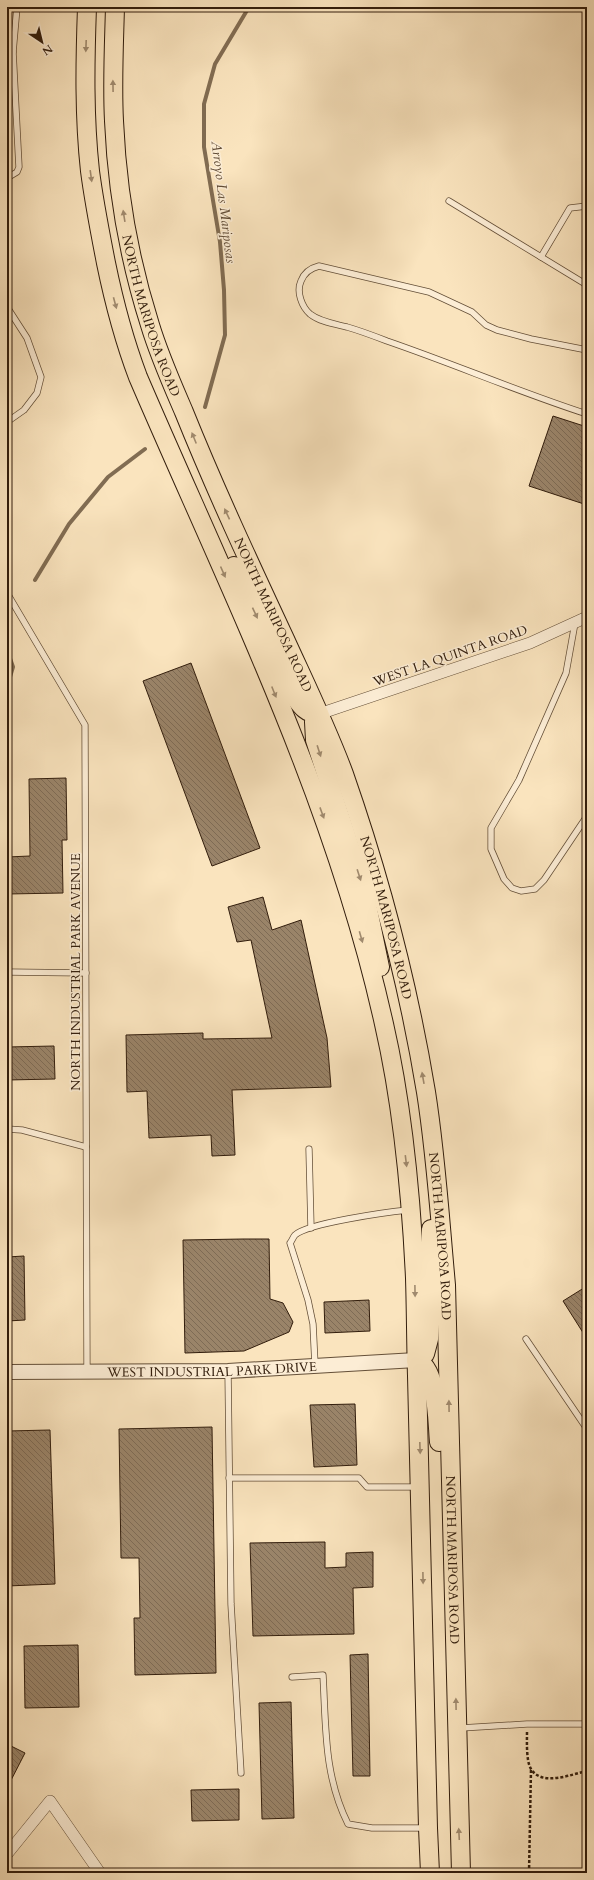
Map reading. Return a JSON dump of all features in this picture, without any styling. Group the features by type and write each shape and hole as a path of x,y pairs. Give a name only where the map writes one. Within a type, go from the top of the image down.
{"highway":[{"name":"NORTH MARIPOSA ROAD","path":"87,7 84,70 90,170 113,295 126,343 138,377 161,429 194,493 308,776 343,874 371,970 385,1027 400,1122 411,1210 415,1281 430,1873"},
{"name":"NORTH MARIPOSA ROAD","path":"115,7 113,63 114,122 118,169 132,257 148,320 209,474 320,714 343,772 364,833 387,913 408,998 429,1116 446,1285 456,1728 461,1873"},
{"path":"194,493 294,696 305,711 312,714 320,714"},
{"path":"320,714 314,722 315,740 364,890 376,940 392,1044 400,1122"},
{"path":"429,1116 430,1327 425,1354 416,1360 426,1366 432,1380 434,1392 444,1486 453,1605"}],"street":[{"name":"WEST LA QUINTA ROAD","path":"320,714 530,643 587,617"},
{"name":"WEST INDUSTRIAL PARK DRIVE","path":"7,1372 228,1371 416,1360"},
{"path":"7,1854 50,1801 100,1873"}],"lane":[{"path":"7,178 17,172 19,167 13,52 16,7"},
{"path":"7,63 13,52"},
{"path":"448,201 587,285"},
{"path":"541,257 570,208 587,206"},
{"path":"587,350 531,339 497,330 486,325 472,312 422,290 319,266 310,270 303,276 300,283 301,301 304,307 310,314 323,321 390,341 543,400 587,414"},
{"path":"7,307 27,338 41,377 37,393 24,410 7,422"},
{"name":"NORTH INDUSTRIAL PARK AVENUE","path":"7,593 85,725 88,1372"},
{"path":"575,623 566,673 519,780 491,828 491,849 504,879 512,888 521,891 535,889 544,880 587,816"},
{"path":"7,972 86,973"},
{"path":"7,1129 22,1130 86,1147"},
{"path":"309,1149 311,1228"},
{"path":"315,1366 313,1324 308,1300 290,1243 296,1235 311,1228 384,1213 411,1210"},
{"path":"526,1339 587,1429"},
{"path":"228,1371 231,1604 241,1773"},
{"path":"229,1478 359,1478 367,1486 421,1487"},
{"path":"292,1677 323,1675 327,1759 339,1805 348,1824 372,1828 428,1828"},
{"path":"456,1728 526,1724 587,1724"}],"path":[{"path":"526,1724 527,1753 531,1769 529,1873"},
{"path":"531,1769 540,1776 554,1778 587,1771"}],"building":[{"path":"553,416 587,427 587,505 529,486"},
{"path":"191,663 260,848 212,866 143,681"},
{"path":"66,778 67,840 62,840 63,893 7,894 7,857 30,856 29,779"},
{"path":"263,897 272,930 301,920 327,1038 331,1087 232,1090 235,1155 212,1156 211,1135 149,1138 147,1091 127,1092 126,1035 203,1033 203,1039 272,1038 251,940 237,942 228,907"},
{"path":"54,1046 55,1079 7,1080 7,1047"},
{"path":"269,1239 270,1299 283,1303 293,1322 289,1332 244,1351 185,1353 183,1240"},
{"path":"24,1256 25,1320 7,1321 7,1257"},
{"path":"587,1286 587,1339 563,1301"},
{"path":"369,1300 370,1331 325,1333 324,1302"},
{"path":"355,1404 357,1465 314,1467 310,1405"},
{"path":"212,1427 216,1673 135,1675 134,1618 140,1618 139,1558 121,1558 119,1429"},
{"path":"50,1430 55,1584 7,1586 7,1431"},
{"path":"325,1542 325,1568 346,1567 346,1553 373,1552 373,1587 353,1588 354,1634 253,1636 250,1543"},
{"path":"78,1645 79,1707 25,1708 24,1646"},
{"path":"368,1654 370,1776 353,1776 350,1655"},
{"path":"291,1702 294,1818 262,1819 259,1703"},
{"path":"7,1744 25,1753 7,1788"},
{"path":"239,1789 239,1820 192,1821 191,1790"}],"waterway":[{"name":"Arroyo Las Mariposas","path":"205,407 225,335 224,290 220,242 204,147 204,104 215,64 249,7"},
{"path":"35,580 69,524 108,477 145,449"},
{"path":"7,650 13,667 7,687"}]}
